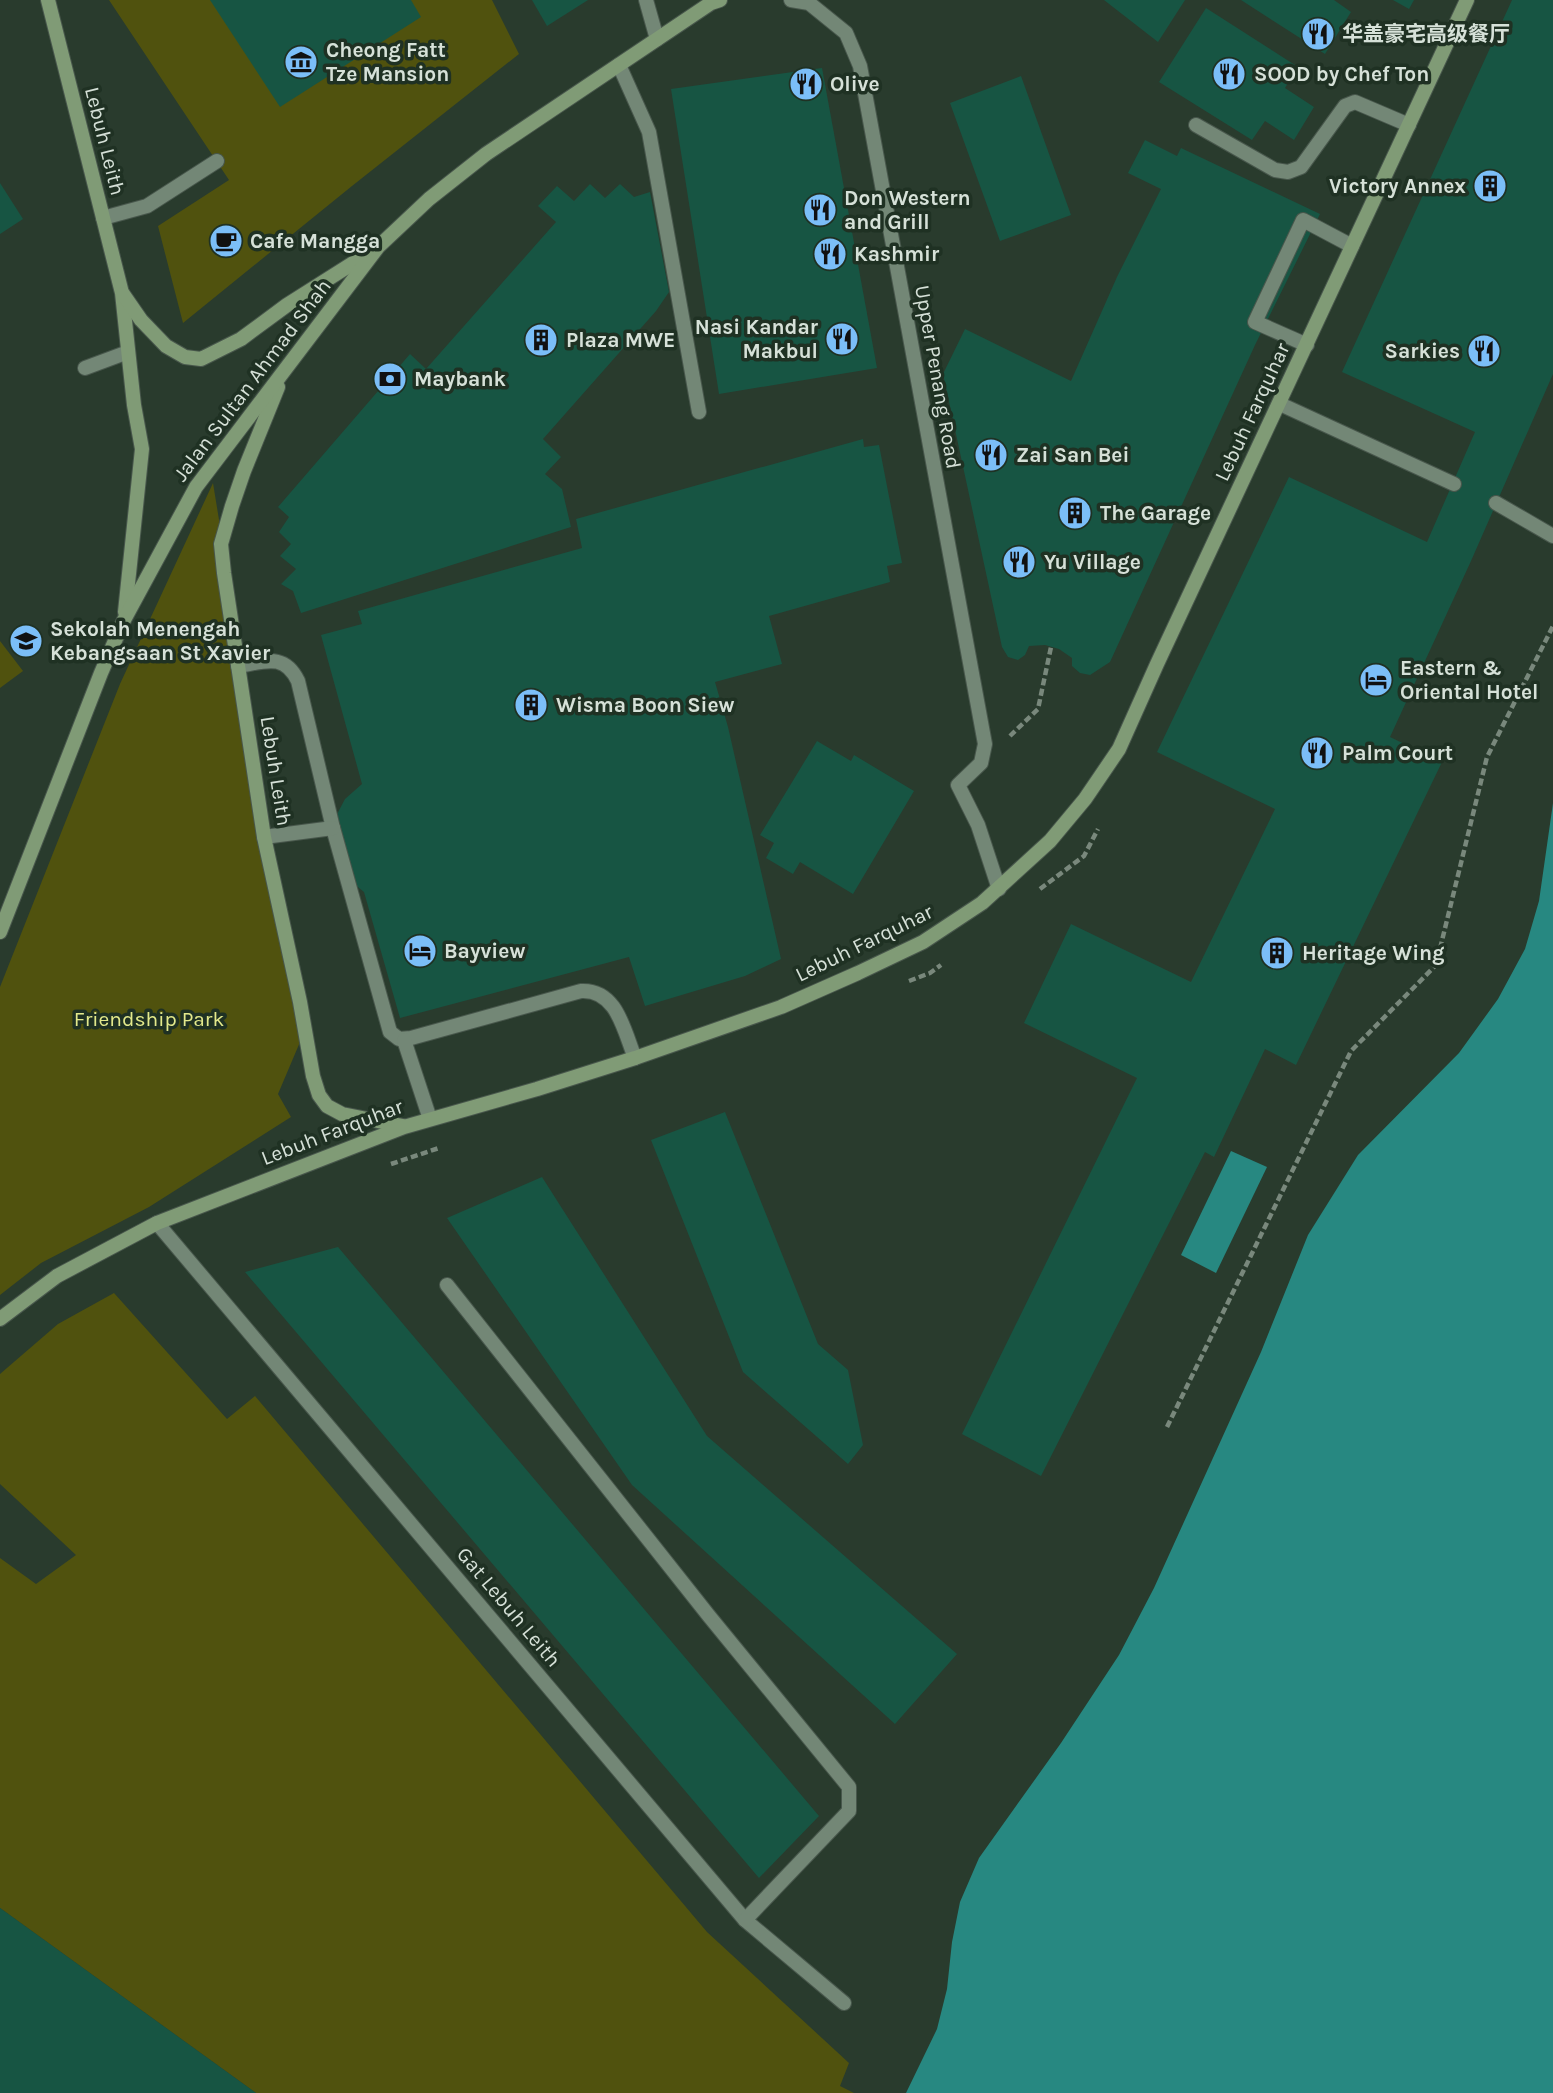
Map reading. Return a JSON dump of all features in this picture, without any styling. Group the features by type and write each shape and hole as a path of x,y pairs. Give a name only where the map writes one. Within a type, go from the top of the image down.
{"main road":[{"name":"Lebuh Leith","path":"48,0 122,293 142,449 124,620"},
{"name":"Lebuh Farquhar","path":"0,1319 57,1276 157,1223 404,1127 635,1058 781,1007 923,942 999,889 1050,841 1085,799 1119,749 1467,0"},
{"name":"Jalan Sultan Ahmad Shah","path":"0,932 124,620 196,487 378,247 429,199 486,154 715,1"},
{"name":"Lebuh Leith","path":"122,293 141,320 166,346 186,357 201,359 241,339 287,305 378,247"},
{"name":"Lebuh Leith","path":"286,368 244,471 221,544 264,837 319,1095 327,1106 342,1114 404,1127"}],"street":[{"path":"646,0 657,40"},
{"name":"Upper Penang Road","path":"791,0 809,3 846,33 860,66 985,744 981,763"},
{"path":"619,65 649,132 699,412"},
{"path":"1196,125 1275,170 1289,172 1301,167 1345,106 1355,102 1409,125"},
{"path":"103,218 147,206 218,161"},
{"path":"1307,345 1255,322 1303,220 1352,246"},
{"path":"85,368 128,352"},
{"path":"1280,404 1454,484"},
{"path":"1496,503 1553,536"},
{"path":"238,666 276,660 293,671 298,681 333,828 390,1032 394,1036 404,1040 591,990 601,993 614,1007 635,1058"},
{"path":"981,763 958,785 978,825 999,889"},
{"path":"264,837 333,828"},
{"path":"404,1040 430,1119"},
{"name":"Gat Lebuh Leith","path":"157,1223 745,1920 844,2003"},
{"path":"447,1285 718,1627 849,1787 849,1811 745,1920"}],"path":[{"path":"1167,1427 1350,1051 1436,965 1487,757 1553,626"},
{"path":"981,763 1038,709 1051,647"}],"green space":[{"path":"109,0 492,0 519,54 183,323 158,226 229,180"},
{"name":"Friendship Park","path":"213,483 303,1035 278,1094 291,1117 149,1207 41,1263 0,1295 0,987 120,684"},
{"path":"0,641 23,671 0,688"},
{"path":"114,1293 227,1419 255,1396 707,1932 849,2063 840,2086 854,2093 256,2093 0,1908 0,1558 36,1584 76,1555 0,1484 0,1374 58,1324"}],"water":[{"path":"1553,803 1553,2093 906,2093 937,2029 947,1989 960,1902 979,1858 1061,1743 1119,1655 1154,1588 1261,1352 1308,1235 1358,1155 1459,1053 1498,999 1525,949 1539,901"},
{"path":"1231,1151 1267,1167 1216,1273 1181,1255"}],"building":[{"name":"Cheong Fatt Tze Mansion","path":"210,0 411,0 421,17 280,107"},
{"path":"532,0 588,0 547,26"},
{"path":"1104,0 1185,0 1158,42"},
{"path":"1241,0 1334,0 1351,12 1325,54"},
{"path":"1393,0 1414,0 1409,9"},
{"name":"Heritage Wing","path":"1512,0 1553,0 1553,374 1390,737 1442,762 1296,1065 1265,1049 1214,1157 1205,1152 1041,1476 962,1434 1137,1078 1024,1023 1071,924 1191,982 1275,809 1157,752 1289,477 1427,542 1475,432 1342,372"},
{"name":"SOOD by Chef Ton","path":"1206,8 1298,67 1285,88 1314,107 1294,140 1265,121 1252,140 1159,82"},
{"path":"822,68 877,368 719,394 671,89"},
{"path":"1021,76 1071,215 1000,241 950,103"},
{"name":"The Garage","path":"1145,140 1177,156 1181,148 1320,214 1255,345 1110,662 1090,675 1080,673 1072,666 1072,658 1059,649 1045,645 1029,646 1025,655 1018,660 1008,657 1002,647 943,374 965,329 1071,381 1117,277 1161,189 1128,173"},
{"path":"0,183 23,219 0,234"},
{"path":"590,184 605,198 620,184 634,197 650,192 669,292 656,311 543,439 561,457 545,474 562,489 571,527 301,613 293,591 281,584 296,569 280,556 291,544 279,532 289,517 278,507 410,354 426,369 556,222 538,206 557,186 574,201"},
{"name":"Wisma Boon Siew","path":"863,439 864,447 879,445 902,563 887,566 890,582 769,616 782,664 715,682 728,727 781,959 745,976 645,1006 629,957 400,1018 364,892 348,879 335,818 345,799 362,784 321,635 362,624 358,611 582,548 576,519"},
{"path":"817,741 851,761 854,755 914,791 853,894 800,862 793,874 766,858 774,843 760,835"},
{"path":"725,1112 818,1344 848,1370 863,1445 848,1464 743,1372 651,1140"},
{"path":"542,1177 707,1436 957,1654 895,1724 632,1485 447,1218"},
{"path":"338,1247 819,1816 759,1878 245,1272"},
{"path":"0,1908 256,2093 0,2093"}],"place":[{"name":"华盖豪宅高级餐厅","path":"1318,34"},
{"name":"Cheong Fatt Tze Mansion","path":"301,62"},
{"name":"SOOD by Chef Ton","path":"1229,74"},
{"name":"Olive","path":"806,84"},
{"name":"Victory Annex","path":"1490,186"},
{"name":"Don Western and Grill","path":"820,210"},
{"name":"Cafe Mangga","path":"226,241"},
{"name":"Kashmir","path":"830,254"},
{"name":"Nasi Kandar Makbul","path":"842,339"},
{"name":"Plaza MWE","path":"541,340"},
{"name":"Sarkies","path":"1484,351"},
{"name":"Maybank","path":"390,379"},
{"name":"Zai San Bei","path":"991,455"},
{"name":"The Garage","path":"1075,513"},
{"name":"Yu Village","path":"1019,562"},
{"name":"Sekolah Menengah Kebangsaan St Xavier","path":"26,641"},
{"name":"Eastern & Oriental Hotel","path":"1376,680"},
{"name":"Wisma Boon Siew","path":"531,705"},
{"name":"Palm Court","path":"1317,753"},
{"name":"Bayview","path":"420,951"},
{"name":"Heritage Wing","path":"1277,953"}]}
